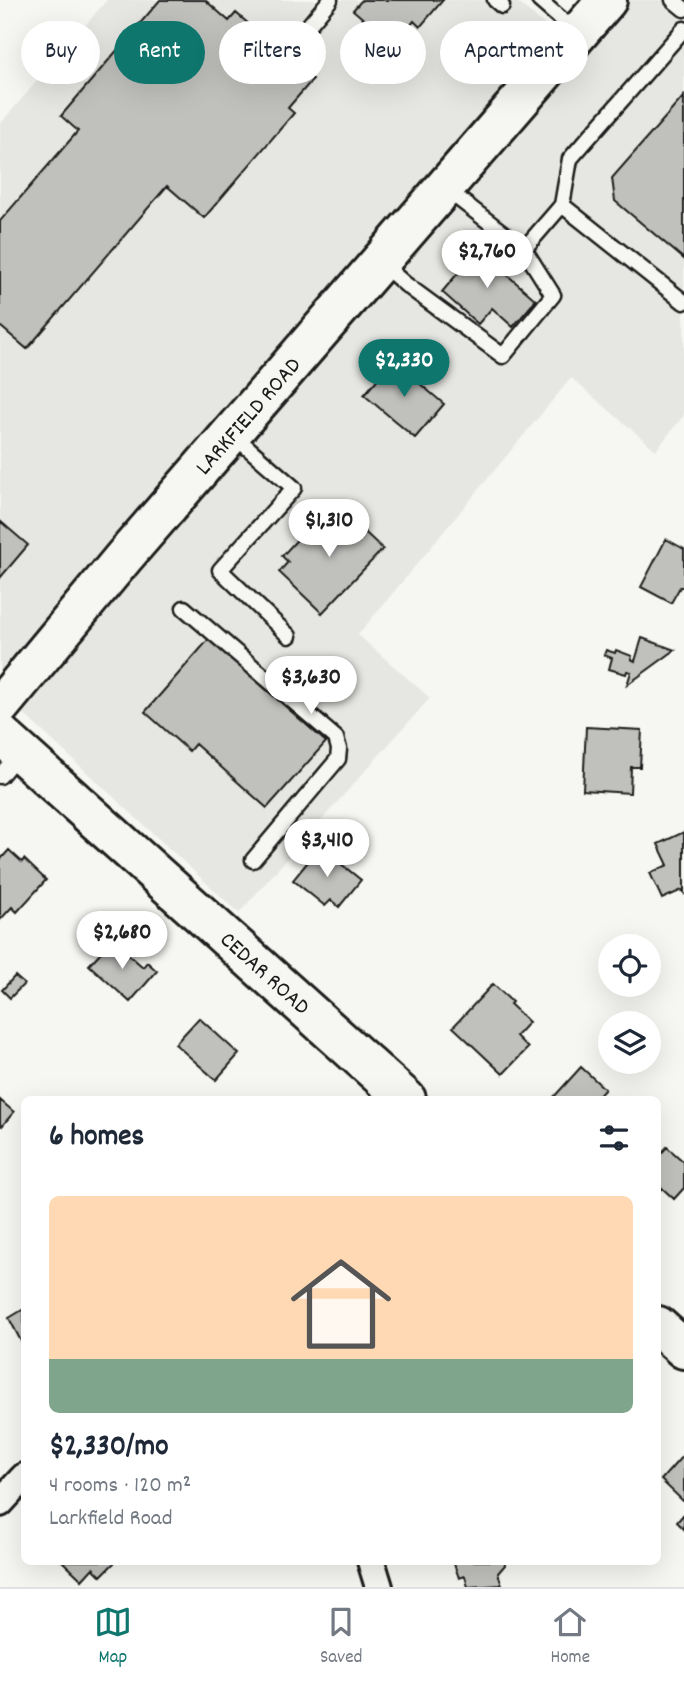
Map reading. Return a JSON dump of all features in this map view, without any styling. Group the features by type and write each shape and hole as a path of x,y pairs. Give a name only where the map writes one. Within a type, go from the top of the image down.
{"main road":[{"name":"LARKFIELD ROAD","path":"588,22 607,0"},
{"name":"LARKFIELD ROAD","path":"0,706 124,557 535,84"},
{"name":"CEDAR ROAD","path":"7,754 142,860 403,1096"},
{"path":"661,1329 684,1349"}],"street":[{"path":"0,1503 21,1479"},
{"path":"372,1565 379,1587"}],"lane":[{"path":"312,21 330,0"},
{"path":"539,0 563,21"},
{"path":"673,0 684,9"},
{"path":"524,249 562,205 570,159 684,29"},
{"path":"380,262 405,284 503,356 553,295 524,249 445,188"},
{"path":"562,205 684,302"},
{"path":"231,433 294,488 220,570 289,636"},
{"path":"184,608 336,738 338,759 254,860"}],"shaded area":[{"path":"107,0 515,0 540,21 440,21 440,84 588,84 588,47 630,0 684,0 684,415 656,450 571,378 358,635 430,698 239,913 0,692 0,124 35,84 100,84 100,21 89,21"}],"building":[{"path":"160,0 205,0 229,21 219,21 219,84 309,84 288,108 294,113 204,218 167,186 27,349 0,326 0,221 78,131 61,116 88,84 100,84 100,70 114,54 114,84 205,84 205,21 142,21"},
{"path":"362,0 443,0 425,21 366,21 353,10"},
{"path":"236,13 245,21 229,21"},
{"path":"684,96 684,259 615,201 612,178"},
{"path":"473,245 536,300 513,327 492,308 478,324 442,292 458,273 453,268"},
{"path":"393,361 444,404 415,438 364,395"},
{"path":"338,507 383,549 322,613 279,572 288,562 282,556 305,531 310,537"},
{"path":"0,521 28,545 0,578"},
{"path":"666,539 684,549 684,587 680,587 671,603 641,587"},
{"path":"642,638 675,650 627,685 631,672 627,671 626,674 609,669 612,658 604,655 606,650 615,653 616,650 632,656 631,659 635,661"},
{"path":"209,639 326,742 267,808 195,744 189,751 145,712"},
{"path":"307,701 327,718 315,732 295,715"},
{"path":"586,727 642,730 640,767 631,767 630,793 583,790"},
{"path":"684,832 684,893 682,890 662,899 650,873 668,865 658,844"},
{"path":"320,847 361,880 339,907 331,900 325,906 293,880"},
{"path":"9,850 22,862 24,859 46,880 17,912 12,907 0,920 0,860"},
{"path":"112,940 143,967 147,962 157,971 130,1002 89,965"},
{"path":"15,976 24,984 10,998 2,990"},
{"path":"493,984 529,1022 516,1036 528,1048 503,1074 453,1027"},
{"path":"199,1018 239,1054 216,1080 175,1044"},
{"path":"581,1067 605,1089 599,1096 555,1096"},
{"path":"0,1100 14,1112 2,1126 0,1124"},
{"path":"667,1147 684,1162 684,1188 674,1199 661,1189 661,1154"},
{"path":"21,1311 21,1341 9,1318"},
{"path":"684,1454 684,1502 661,1480"},
{"path":"684,1514 684,1529 677,1522"},
{"path":"66,1565 112,1565 101,1576 93,1568 82,1580"},
{"path":"454,1565 505,1565 498,1573 502,1585 468,1587 465,1576 459,1578"}]}
